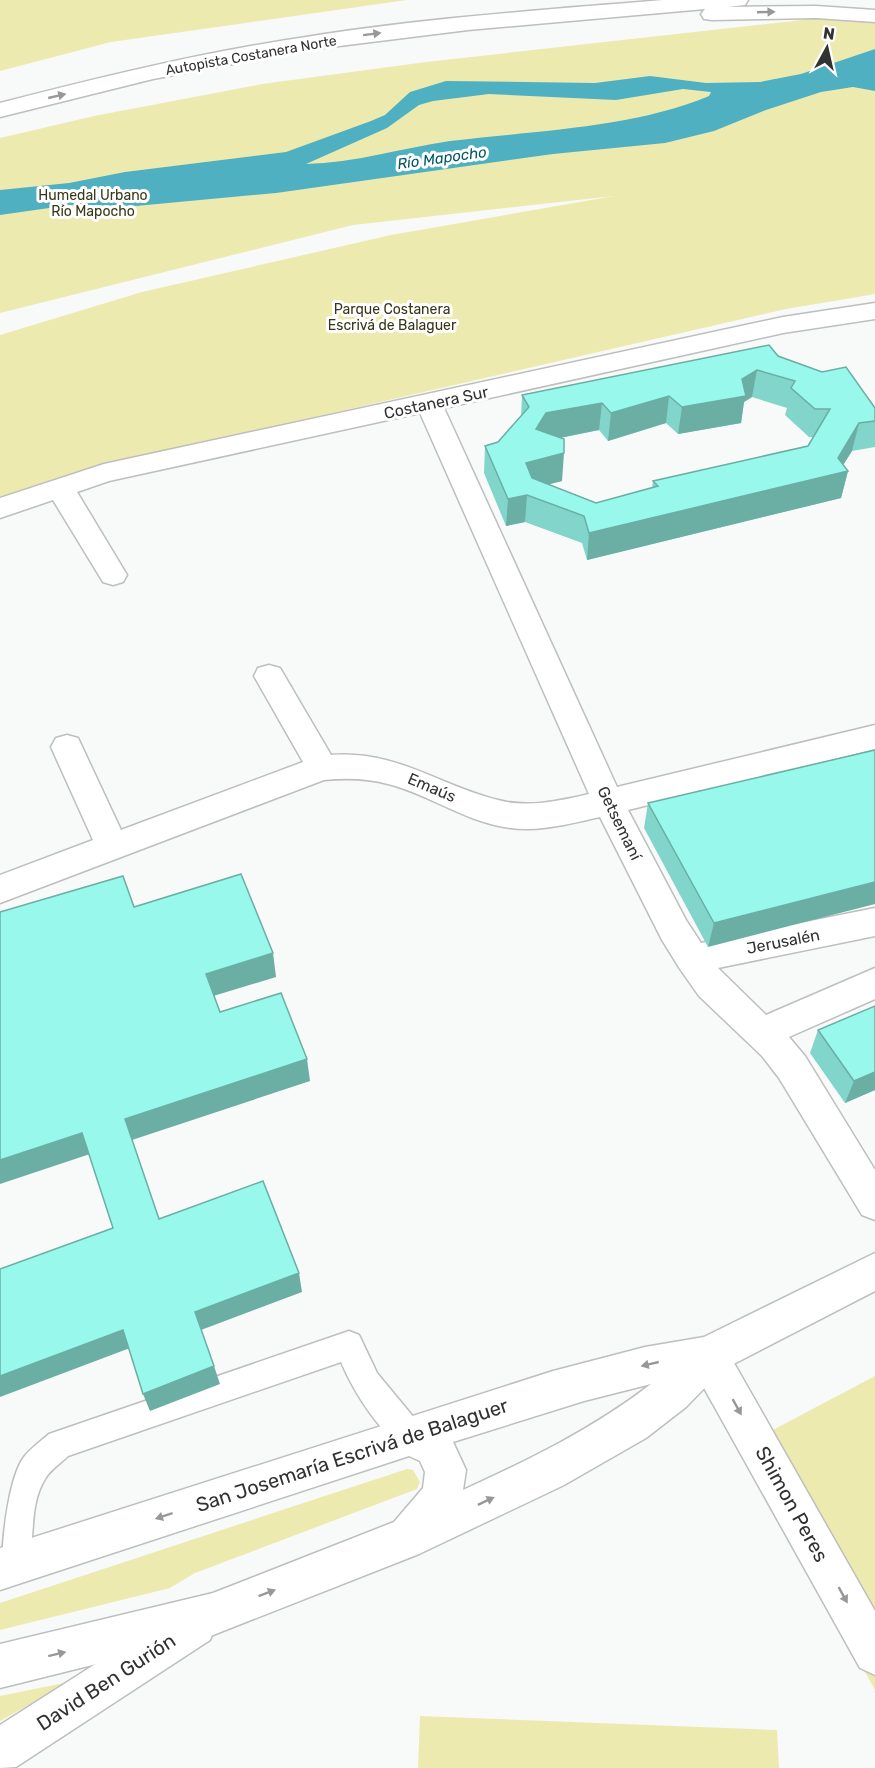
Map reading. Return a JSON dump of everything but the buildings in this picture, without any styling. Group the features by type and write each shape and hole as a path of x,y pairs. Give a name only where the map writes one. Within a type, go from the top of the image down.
{"main road":[{"path":"486,4 532,0"},
{"path":"508,10 737,0"},
{"path":"486,4 508,10 666,16 795,11 875,16"},
{"name":"Autopista Costanera Norte","path":"0,90 131,57 248,34 358,17 486,4"},
{"name":"Autopista Costanera Norte","path":"0,110 248,53 508,10"},
{"name":"Costanera Sur","path":"0,508 104,473 783,325 875,311"},
{"name":"Getsemaní","path":"429,404 608,802 692,959 711,986 761,1033 792,1067 875,1203"},
{"path":"60,488 113,575"},
{"path":"269,676 322,768"},
{"name":"Emaús","path":"0,889 322,768 351,765 385,769 480,807 519,816 563,813 875,737"},
{"path":"67,747 112,846"},
{"name":"Jerusalén","path":"692,959 875,922"},
{"path":"761,1033 875,983"},
{"name":"San Josemaría Escrivá de Balaguer","path":"0,1666 213,1614 404,1539 550,1471 632,1424 672,1393 708,1356 875,1271"},
{"name":"San Josemaría Escrivá de Balaguer","path":"7,1567 410,1435 620,1371 660,1361 708,1356"},
{"name":"Shimon Peres","path":"708,1356 875,1653"},
{"path":"404,1539 428,1516 442,1495 446,1470 434,1447 410,1435"},
{"name":"David Ben Gurión","path":"0,1751 213,1614"}],"lane":[{"path":"7,1567 21,1501 34,1468 59,1444 349,1345 357,1370 372,1394 410,1435"}],"green space":[{"path":"0,0 407,0 111,42 0,71"},
{"path":"875,12 875,294 786,309 80,471 0,497 0,335 142,292 391,235 614,196 353,225 0,313 0,138 94,116 262,84 426,62"},
{"path":"875,1376 875,1690 741,1447"},
{"path":"407,1469 413,1470 420,1482 417,1489 195,1573 170,1588 0,1630 0,1603"},
{"path":"69,1682 0,1721 0,1696"},
{"path":"420,1716 777,1730 779,1768 418,1768"}],"water":[{"name":"Río Mapocho","path":"875,49 875,91 853,87 821,92 766,110 714,131 665,143 553,154 276,193 136,206 70,205 0,215 0,190 69,183 125,172 286,152 385,115 410,92 446,81 595,83 650,76 706,83 760,82 801,74","holes":["683,89 711,92 709,96 679,107 615,122 450,141 360,158 306,164 387,128 419,105 433,101 489,94 616,100"]}],"park label":[{"name":"Humedal Urbano Río Mapocho","path":"93,204"},
{"name":"Parque Costanera Escrivá de Balaguer","path":"392,318"}]}
